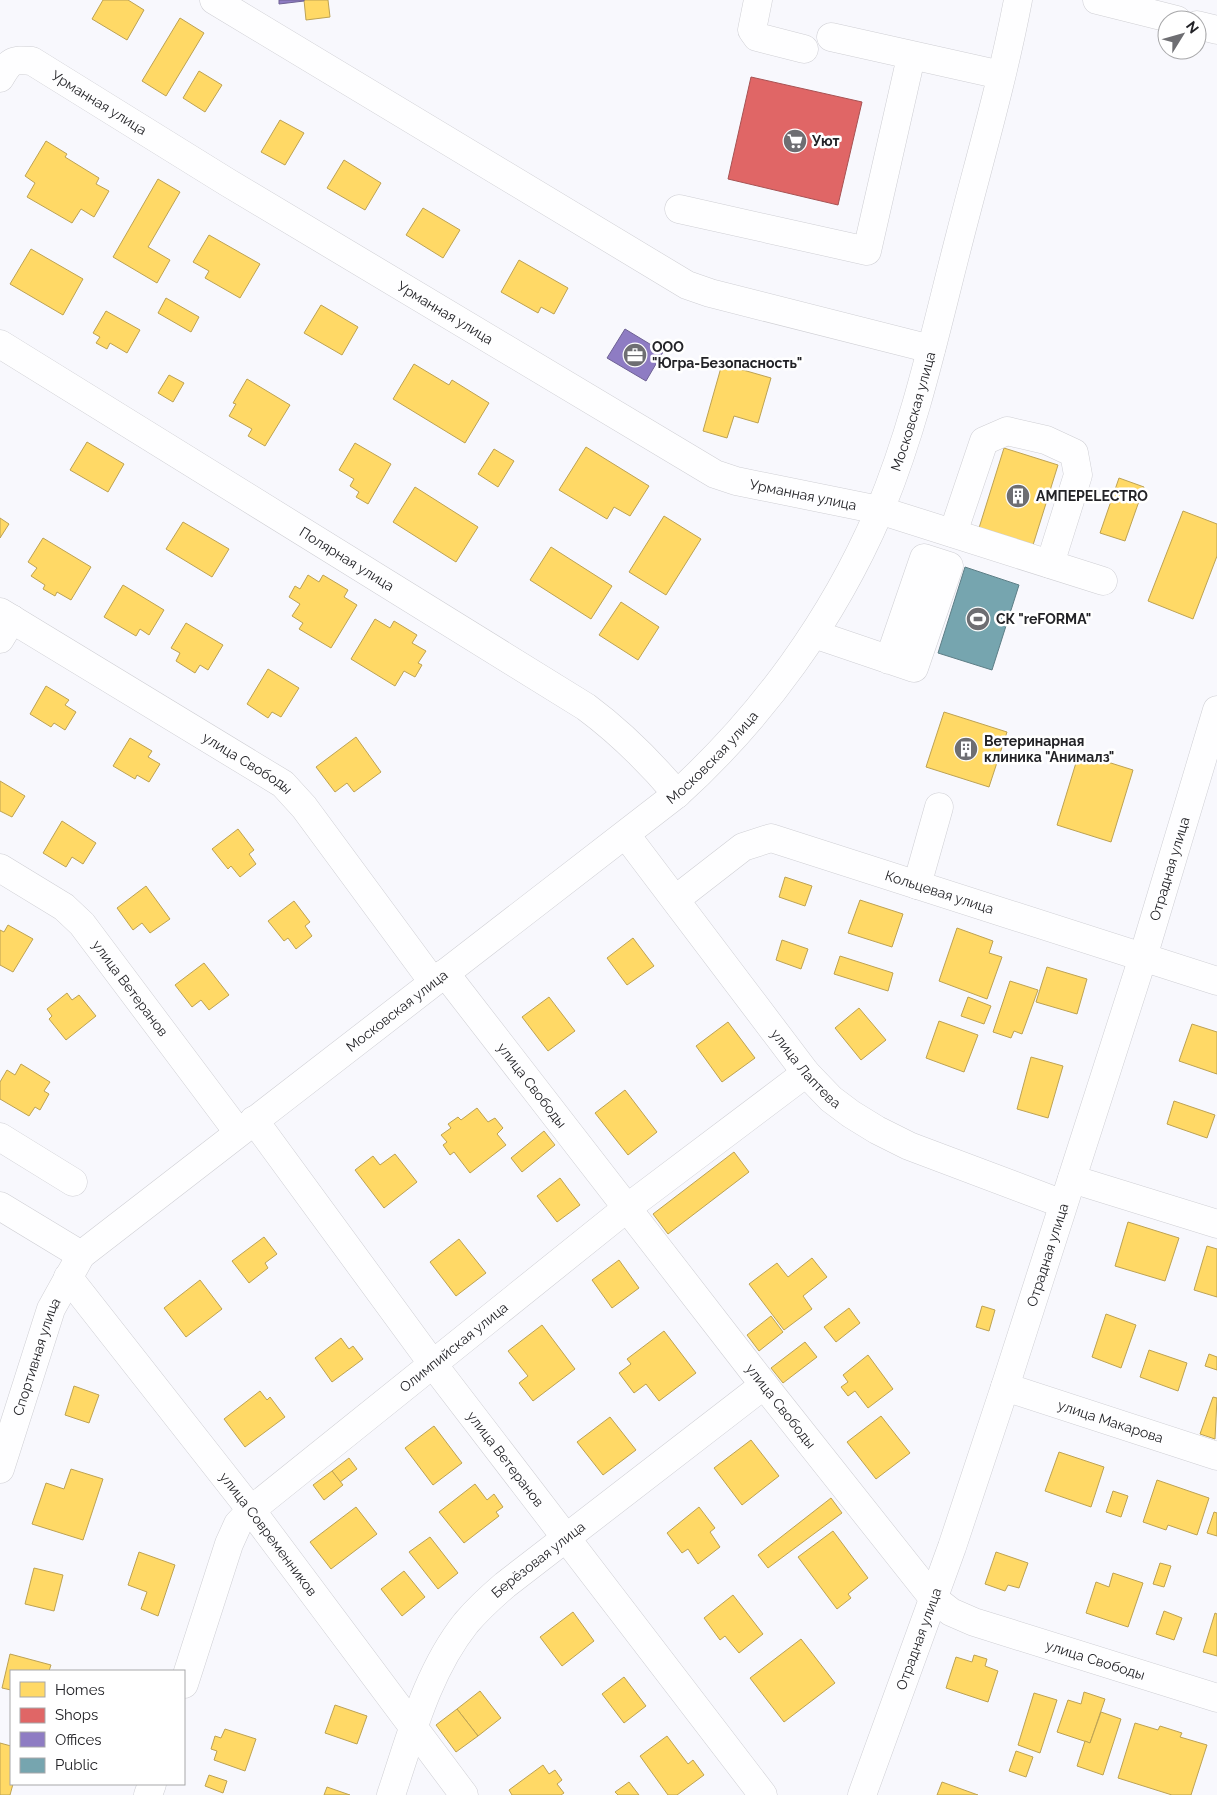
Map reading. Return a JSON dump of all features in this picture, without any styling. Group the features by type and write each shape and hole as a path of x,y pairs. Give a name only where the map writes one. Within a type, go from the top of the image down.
{"street":[{"path":"214,0 687,285 710,293 931,348"},
{"path":"758,0 752,30 757,37 804,49"},
{"name":"Московская улица","path":"74,1266 246,1126 677,794 716,758 776,687 814,634 840,590 879,510 902,448 931,348 1001,75 1018,0"},
{"path":"1097,0 1157,15"},
{"path":"832,37 1001,75"},
{"path":"679,209 867,251 911,56"},
{"name":"Урманная улица","path":"0,78 8,64 18,59 32,61 226,182 716,474 736,481 879,510 1103,581"},
{"name":"Полярная улица","path":"0,344 586,707 615,728 642,753 677,794"},
{"path":"953,533 984,442 1007,431 1046,440 1074,453 1078,475 1050,564"},
{"name":"улица Свободы","path":"4,623 282,784 304,807 626,1208 933,1598 951,1612 974,1622 1217,1698"},
{"path":"814,634 889,660"},
{"name":"Отрадная улица","path":"862,1795 933,1598 1005,1387 1142,957 1217,710"},
{"path":"917,885 939,807"},
{"name":"улица Лаптева","path":"626,835 806,1073 830,1099 851,1114 909,1146 1068,1192 1217,1224"},
{"name":"Кольцевая улица","path":"676,899 743,846 771,838 1217,981"},
{"name":"улица Ветеранов","path":"0,868 64,908 82,924 246,1126 432,1363 763,1795"},
{"name":"Олимпийская улица","path":"185,1681 229,1544 238,1524 250,1510 626,1208 806,1073"},
{"path":"0,1137 73,1182"},
{"path":"0,1206 74,1266"},
{"name":"Спортивная улица","path":"0,1469 51,1309 74,1266"},
{"name":"улица Современников","path":"74,1266 250,1510 464,1795"},
{"name":"Берёзовая улица","path":"391,1795 414,1727 440,1664 467,1623 505,1585 764,1385"},
{"name":"улица Макарова","path":"1005,1387 1217,1456"}],"building: Homes":[{"path":"103,0 128,0 144,10 127,40 92,19"},
{"path":"304,0 328,0 330,17 306,20"},
{"path":"180,18 204,33 166,96 142,81"},
{"path":"199,71 222,85 205,112 183,98"},
{"path":"280,120 304,133 285,165 261,152"},
{"path":"46,141 67,154 65,157 99,178 96,184 109,191 94,217 81,209 72,223 27,197 35,183 25,176"},
{"path":"344,160 381,183 365,210 327,188"},
{"path":"158,179 180,192 148,247 170,260 157,283 113,257"},
{"path":"423,208 460,230 443,258 406,235"},
{"path":"209,235 260,264 240,298 205,278 209,271 193,262"},
{"path":"31,249 83,279 63,315 10,284"},
{"path":"519,260 568,288 554,314 541,307 538,313 501,292"},
{"path":"166,298 199,317 191,332 158,313"},
{"path":"321,305 358,327 342,355 304,333"},
{"path":"106,311 140,330 127,353 110,343 107,349 96,343 100,337 93,333"},
{"path":"414,364 449,385 452,380 489,403 465,443 393,399"},
{"path":"722,364 771,378 758,423 734,416 727,438 703,431"},
{"path":"169,375 184,383 173,402 158,393"},
{"path":"247,379 290,405 265,446 248,436 252,429 229,416 236,404 233,403"},
{"path":"87,442 124,464 108,492 70,470"},
{"path":"355,443 391,464 368,504 356,497 359,492 350,486 354,479 339,470"},
{"path":"586,447 649,486 630,516 614,507 607,519 559,490"},
{"name":"АМПЕРELECTRO","path":"1004,448 1058,465 1033,545 979,528"},
{"path":"494,449 514,461 498,487 478,474"},
{"path":"1119,478 1144,487 1125,541 1100,533"},
{"path":"415,487 478,527 456,562 393,522"},
{"path":"1183,511 1217,524 1217,556 1193,619 1148,601"},
{"path":"664,516 701,539 666,595 629,572"},
{"path":"0,518 9,524 0,538"},
{"path":"183,522 229,549 212,577 166,549"},
{"path":"43,538 91,567 71,600 57,592 55,596 43,589 45,585 31,576 37,568 28,562"},
{"path":"551,547 612,586 591,619 530,580"},
{"path":"308,575 319,582 323,575 348,590 344,597 357,605 331,648 299,629 303,623 292,616 300,604 289,597 295,586 300,589"},
{"path":"123,585 164,610 149,635 140,629 136,636 104,617"},
{"path":"621,602 659,627 638,660 599,635"},
{"path":"375,619 390,628 394,621 417,635 412,643 426,651 418,663 422,665 415,677 404,671 395,686 351,659"},
{"path":"186,623 223,645 208,670 200,665 195,673 176,661 180,653 171,648"},
{"path":"268,669 299,688 281,717 272,712 268,718 247,704"},
{"path":"46,686 69,700 65,705 76,712 65,730 54,723 51,727 30,714"},
{"name":"Ветеринарная клиника \"Анималз\"","path":"944,712 1007,732 989,787 926,767"},
{"path":"356,737 381,772 354,792 347,783 335,792 316,767"},
{"path":"130,738 152,751 148,757 160,764 149,782 137,775 135,779 113,766"},
{"path":"1079,753 1133,770 1111,842 1057,825"},
{"path":"0,781 25,796 12,817 0,811"},
{"path":"62,821 96,843 83,864 72,857 66,867 43,853"},
{"path":"238,829 254,850 249,854 256,864 240,877 231,866 228,869 212,849"},
{"path":"785,877 812,886 805,906 779,897"},
{"path":"146,886 170,919 150,933 142,923 133,930 117,908"},
{"path":"860,900 903,914 892,947 848,933"},
{"path":"294,901 310,922 305,926 312,936 296,949 288,938 284,941 268,921"},
{"path":"8,925 33,939 13,972 0,965 0,930 4,932"},
{"path":"957,928 993,941 989,953 1002,957 987,999 939,981"},
{"path":"633,938 654,966 627,985 607,958"},
{"path":"782,940 808,949 801,969 776,960"},
{"path":"840,956 893,973 888,991 834,974"},
{"path":"204,963 229,995 209,1010 201,1000 192,1007 175,985"},
{"path":"1047,967 1087,979 1077,1014 1036,1002"},
{"path":"1010,981 1038,990 1022,1034 1014,1031 1011,1038 993,1032"},
{"path":"67,993 72,1000 79,995 96,1016 66,1040 49,1019 52,1016 47,1009"},
{"path":"549,997 575,1031 548,1051 522,1017"},
{"path":"968,997 991,1006 984,1024 961,1016"},
{"path":"859,1008 886,1040 861,1060 835,1028"},
{"path":"939,1021 978,1035 964,1072 926,1058"},
{"path":"728,1022 755,1058 722,1082 696,1046"},
{"path":"1192,1024 1217,1032 1217,1074 1179,1061"},
{"path":"1031,1057 1063,1066 1048,1118 1017,1109"},
{"path":"21,1064 50,1082 44,1091 49,1094 40,1110 35,1107 29,1116 0,1099 0,1082 7,1070 15,1075"},
{"path":"625,1090 657,1132 628,1155 595,1113"},
{"path":"1174,1101 1215,1115 1207,1138 1167,1124"},
{"path":"477,1108 488,1122 495,1118 503,1128 497,1134 506,1145 470,1173 454,1152 450,1155 443,1145 447,1142 441,1135 451,1128 448,1124 458,1117 461,1120"},
{"path":"544,1131 555,1145 522,1172 511,1158"},
{"path":"734,1152 749,1172 668,1234 653,1214"},
{"path":"395,1154 417,1182 384,1208 355,1170 373,1156 380,1165"},
{"path":"560,1178 580,1205 557,1222 537,1196"},
{"path":"1128,1222 1179,1238 1165,1281 1115,1266"},
{"path":"264,1237 277,1254 265,1263 268,1268 249,1283 232,1261"},
{"path":"459,1239 486,1273 456,1296 430,1262"},
{"path":"1207,1246 1217,1249 1217,1297 1194,1290"},
{"path":"812,1258 827,1277 803,1296 812,1309 784,1330 749,1284 777,1263 788,1277"},
{"path":"619,1260 639,1288 612,1308 592,1280"},
{"path":"200,1280 222,1309 186,1337 164,1308"},
{"path":"982,1306 995,1310 989,1331 976,1327"},
{"path":"849,1308 860,1323 836,1342 824,1327"},
{"path":"1106,1314 1136,1325 1121,1368 1092,1357"},
{"path":"771,1316 783,1332 759,1351 747,1335"},
{"path":"542,1325 575,1369 533,1401 519,1383 528,1376 508,1351"},
{"path":"664,1331 696,1373 659,1401 646,1384 634,1393 619,1373 631,1364 627,1359"},
{"path":"341,1338 349,1349 353,1346 363,1359 332,1382 315,1358"},
{"path":"805,1342 817,1357 783,1383 771,1368"},
{"path":"1149,1350 1187,1363 1178,1391 1140,1377"},
{"path":"1209,1354 1217,1357 1217,1370 1205,1366"},
{"path":"868,1355 893,1389 868,1408 855,1391 848,1396 841,1387 848,1382 843,1375"},
{"path":"74,1386 99,1395 89,1423 65,1415"},
{"path":"260,1391 267,1400 270,1397 285,1417 245,1447 224,1419"},
{"path":"1213,1397 1217,1398 1215,1439 1200,1434"},
{"path":"881,1416 910,1453 876,1479 847,1442"},
{"path":"610,1417 636,1450 603,1475 577,1442"},
{"path":"434,1426 462,1463 433,1485 405,1448"},
{"path":"751,1440 779,1476 742,1505 714,1468"},
{"path":"1059,1452 1104,1467 1091,1507 1045,1491"},
{"path":"349,1458 357,1469 340,1482 332,1471"},
{"path":"71,1469 103,1479 83,1540 32,1524 46,1483 64,1489"},
{"path":"332,1471 343,1485 324,1500 313,1485"},
{"path":"1157,1480 1209,1498 1197,1535 1168,1525 1166,1530 1143,1522"},
{"path":"475,1484 487,1500 494,1494 503,1507 496,1512 499,1516 464,1543 439,1512"},
{"path":"1113,1491 1128,1496 1121,1517 1106,1512"},
{"path":"831,1498 842,1513 768,1568 758,1555"},
{"path":"356,1507 377,1534 331,1569 310,1542"},
{"path":"699,1507 715,1528 710,1532 720,1547 698,1564 688,1549 682,1553 667,1533"},
{"path":"1214,1512 1217,1513 1217,1536 1207,1533"},
{"path":"833,1531 868,1578 848,1594 851,1598 837,1609 798,1557"},
{"path":"430,1537 458,1573 438,1589 409,1552"},
{"path":"139,1552 175,1565 158,1616 141,1609 147,1592 128,1585"},
{"path":"996,1552 1028,1563 1019,1588 1008,1585 1005,1591 985,1584"},
{"path":"1160,1563 1171,1566 1164,1587 1153,1584"},
{"path":"34,1568 63,1575 54,1611 25,1604"},
{"path":"404,1571 425,1597 402,1616 381,1589"},
{"path":"1113,1573 1143,1583 1128,1627 1086,1613 1096,1582 1109,1587"},
{"path":"733,1595 763,1634 739,1653 725,1636 720,1640 704,1618"},
{"path":"1164,1611 1182,1618 1174,1640 1156,1634"},
{"path":"573,1612 594,1641 562,1666 540,1637"},
{"path":"1215,1613 1217,1614 1217,1656 1203,1652"},
{"path":"801,1639 835,1683 784,1722 750,1678"},
{"path":"10,1654 51,1665 49,1670 10,1670 10,1690 2,1688"},
{"path":"974,1655 987,1659 985,1666 998,1671 988,1702 946,1688 956,1657 972,1662"},
{"path":"624,1677 646,1706 624,1723 602,1694"},
{"path":"480,1691 501,1718 478,1736 457,1709"},
{"path":"1084,1692 1105,1699 1090,1743 1057,1732 1068,1700 1081,1704"},
{"path":"1034,1693 1057,1700 1040,1753 1018,1745"},
{"path":"335,1705 367,1716 357,1744 325,1733"},
{"path":"457,1709 478,1736 456,1752 436,1725"},
{"path":"1101,1712 1121,1719 1103,1775 1077,1766 1085,1741 1090,1743"},
{"path":"1135,1723 1158,1730 1160,1726 1182,1733 1180,1737 1207,1745 1191,1795 1172,1795 1118,1778"},
{"path":"225,1729 256,1739 245,1771 214,1760 217,1751 211,1749 215,1736 221,1738"},
{"path":"667,1736 688,1764 693,1760 704,1775 677,1795 668,1795 640,1756"},
{"path":"0,1743 10,1746 10,1785 13,1785 10,1795 0,1795"},
{"path":"1016,1751 1033,1757 1026,1777 1009,1771"},
{"path":"543,1765 549,1774 555,1770 562,1780 557,1784 564,1793 561,1795 512,1795 509,1790"},
{"path":"209,1775 227,1781 223,1793 205,1786"},
{"path":"629,1782 639,1795 618,1795 615,1792"},
{"path":"942,1782 978,1795 937,1795"},
{"path":"327,1787 350,1795 324,1795"}],"building: Shops":[{"name":"Уют","path":"751,77 862,102 838,205 728,179"}],"building: Offices":[{"path":"279,0 304,0 304,1 279,4"},
{"path":"625,329 663,352 646,381 607,358"}],"building: Public":[{"name":"СК \"reFORMA\"","path":"965,567 1019,585 992,670 938,653"}],"place":[{"name":"Уют","path":"795,141"},
{"name":"ООО \"Югра-Безопасность\"","path":"635,355"},
{"name":"АМПЕРELECTRO","path":"1018,496"},
{"name":"СК \"reFORMA\"","path":"978,619"},
{"name":"Ветеринарная клиника \"Анималз\"","path":"966,749"}]}
